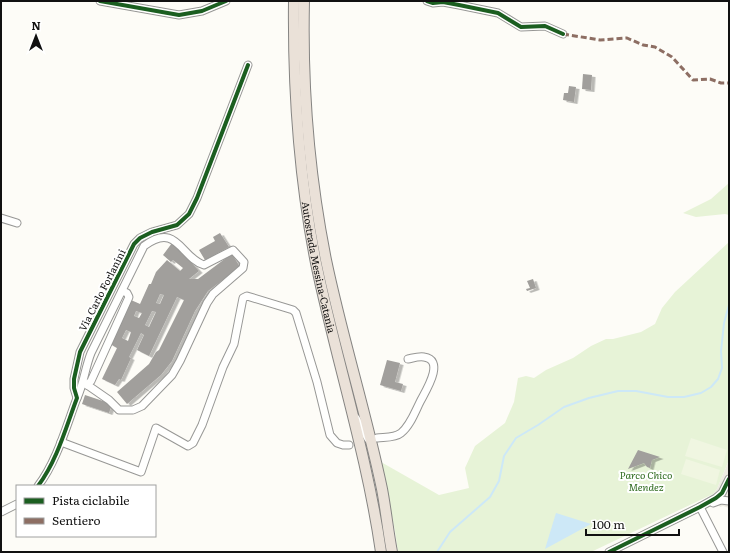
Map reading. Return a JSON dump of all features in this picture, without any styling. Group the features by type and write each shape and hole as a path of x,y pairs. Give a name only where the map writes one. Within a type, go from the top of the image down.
{"highway":[{"name":"Autostrada Messina-Catania","path":"294,1 295,92 298,140 304,191 316,262 357,409"},
{"name":"Autostrada Messina-Catania","path":"304,1 305,92 308,139 315,196 326,260 364,443 381,552"},
{"name":"Autostrada Messina-Catania","path":"364,443 382,489 392,552"}],"street":[{"path":"100,1 179,15 202,11 226,1"},
{"path":"427,1 433,3 443,2 459,4 498,13 521,27 544,26 563,34"},
{"name":"Via Carlo Forlanini","path":"39,485 44,478 61,442 77,398 74,388 74,379 80,352 134,244 140,238 152,232 177,225 188,214 197,198 248,65"},
{"path":"1,218 17,223"},
{"path":"77,398 85,384 88,359 144,246 159,238 171,239 198,263 204,265 233,250 244,262 243,268 213,294 207,303 172,375 142,406 133,410 119,410 109,400 85,384"},
{"path":"85,384 91,381 129,297 127,293 122,291"},
{"path":"61,442 141,472 156,428 188,446 192,443 202,425 223,366 234,344 243,298 247,296 293,310 296,313 317,382 330,435 337,443 343,445 364,443 395,436 401,433 409,422 432,380 433,366 428,358 408,358"},
{"path":"357,409 364,443"},
{"path":"729,480 729,492"},
{"path":"700,508 722,493 729,480"},
{"path":"609,552 700,508 721,500 729,501"},
{"path":"1,512 16,504"},
{"path":"700,508 723,552"}],"green space":[{"path":"729,183 729,215 725,214 696,217 683,213 711,199"},
{"name":"Parco Chico Mendez","path":"729,242 729,460 717,489 713,494 591,552 398,552 381,462 439,495 469,488 465,468 475,446 505,423 514,402 518,378 526,376 534,378 546,370 573,358 591,346 606,339 613,339 641,332 655,324 662,308 675,292"},
{"path":"691,438 727,450 722,467 685,456"},
{"path":"686,459 720,470 716,485 681,474"}],"shaded area":[{"path":"729,460 729,508 723,506 720,507 713,494 717,489"}],"water":[{"path":"556,513 591,524 545,549"}],"building":[{"path":"583,74 592,75 591,90 582,89"},
{"path":"569,86 576,87 574,102 563,100 564,93 568,93"},
{"path":"220,233 229,247 205,260 199,250 215,241 213,237"},
{"path":"172,243 180,250 199,271 189,279 198,279 232,254 240,267 208,291 195,311 172,361 161,375 127,404 117,392 149,364 156,352 159,350 184,300 177,297 149,356 137,350 144,335 141,333 129,357 131,358 121,380 119,379 115,385 102,379 117,348 110,344 131,300 140,304 156,272 167,260 180,271 183,268 173,260 171,262 163,255","holes":["160,294 164,295 160,304 156,303","136,311 142,313 139,318 134,316","152,311 156,312 149,327 145,325","126,330 131,332 128,341 122,338"]},
{"path":"533,279 536,288 527,291 526,289 530,288 527,281"},
{"path":"387,360 400,363 395,382 403,384 401,391 380,385"},
{"path":"85,395 112,404 109,413 82,404"},
{"path":"638,450 660,457 652,460 650,468 644,463 628,469"}],"waterway":[{"path":"437,552 450,532 490,497 499,481 504,456 516,438 564,407 589,398 618,391 636,391 668,397 684,397 701,393 711,387 718,379 722,368 721,351 724,323 729,305"}],"marked path":[{"path":"563,34 600,40 627,38 643,45 655,47 672,57 693,80 710,79 721,83 729,83"}],"cycle path":[{"path":"100,1 179,15 202,11 226,1"},
{"path":"427,1 433,3 443,2 498,13 521,27 545,26 563,34"},
{"path":"39,485 56,455 77,398 74,388 74,379 80,352 134,244 140,238 152,232 177,225 189,214 197,198 248,65"},
{"path":"609,552 716,498 722,493 729,479"}]}
